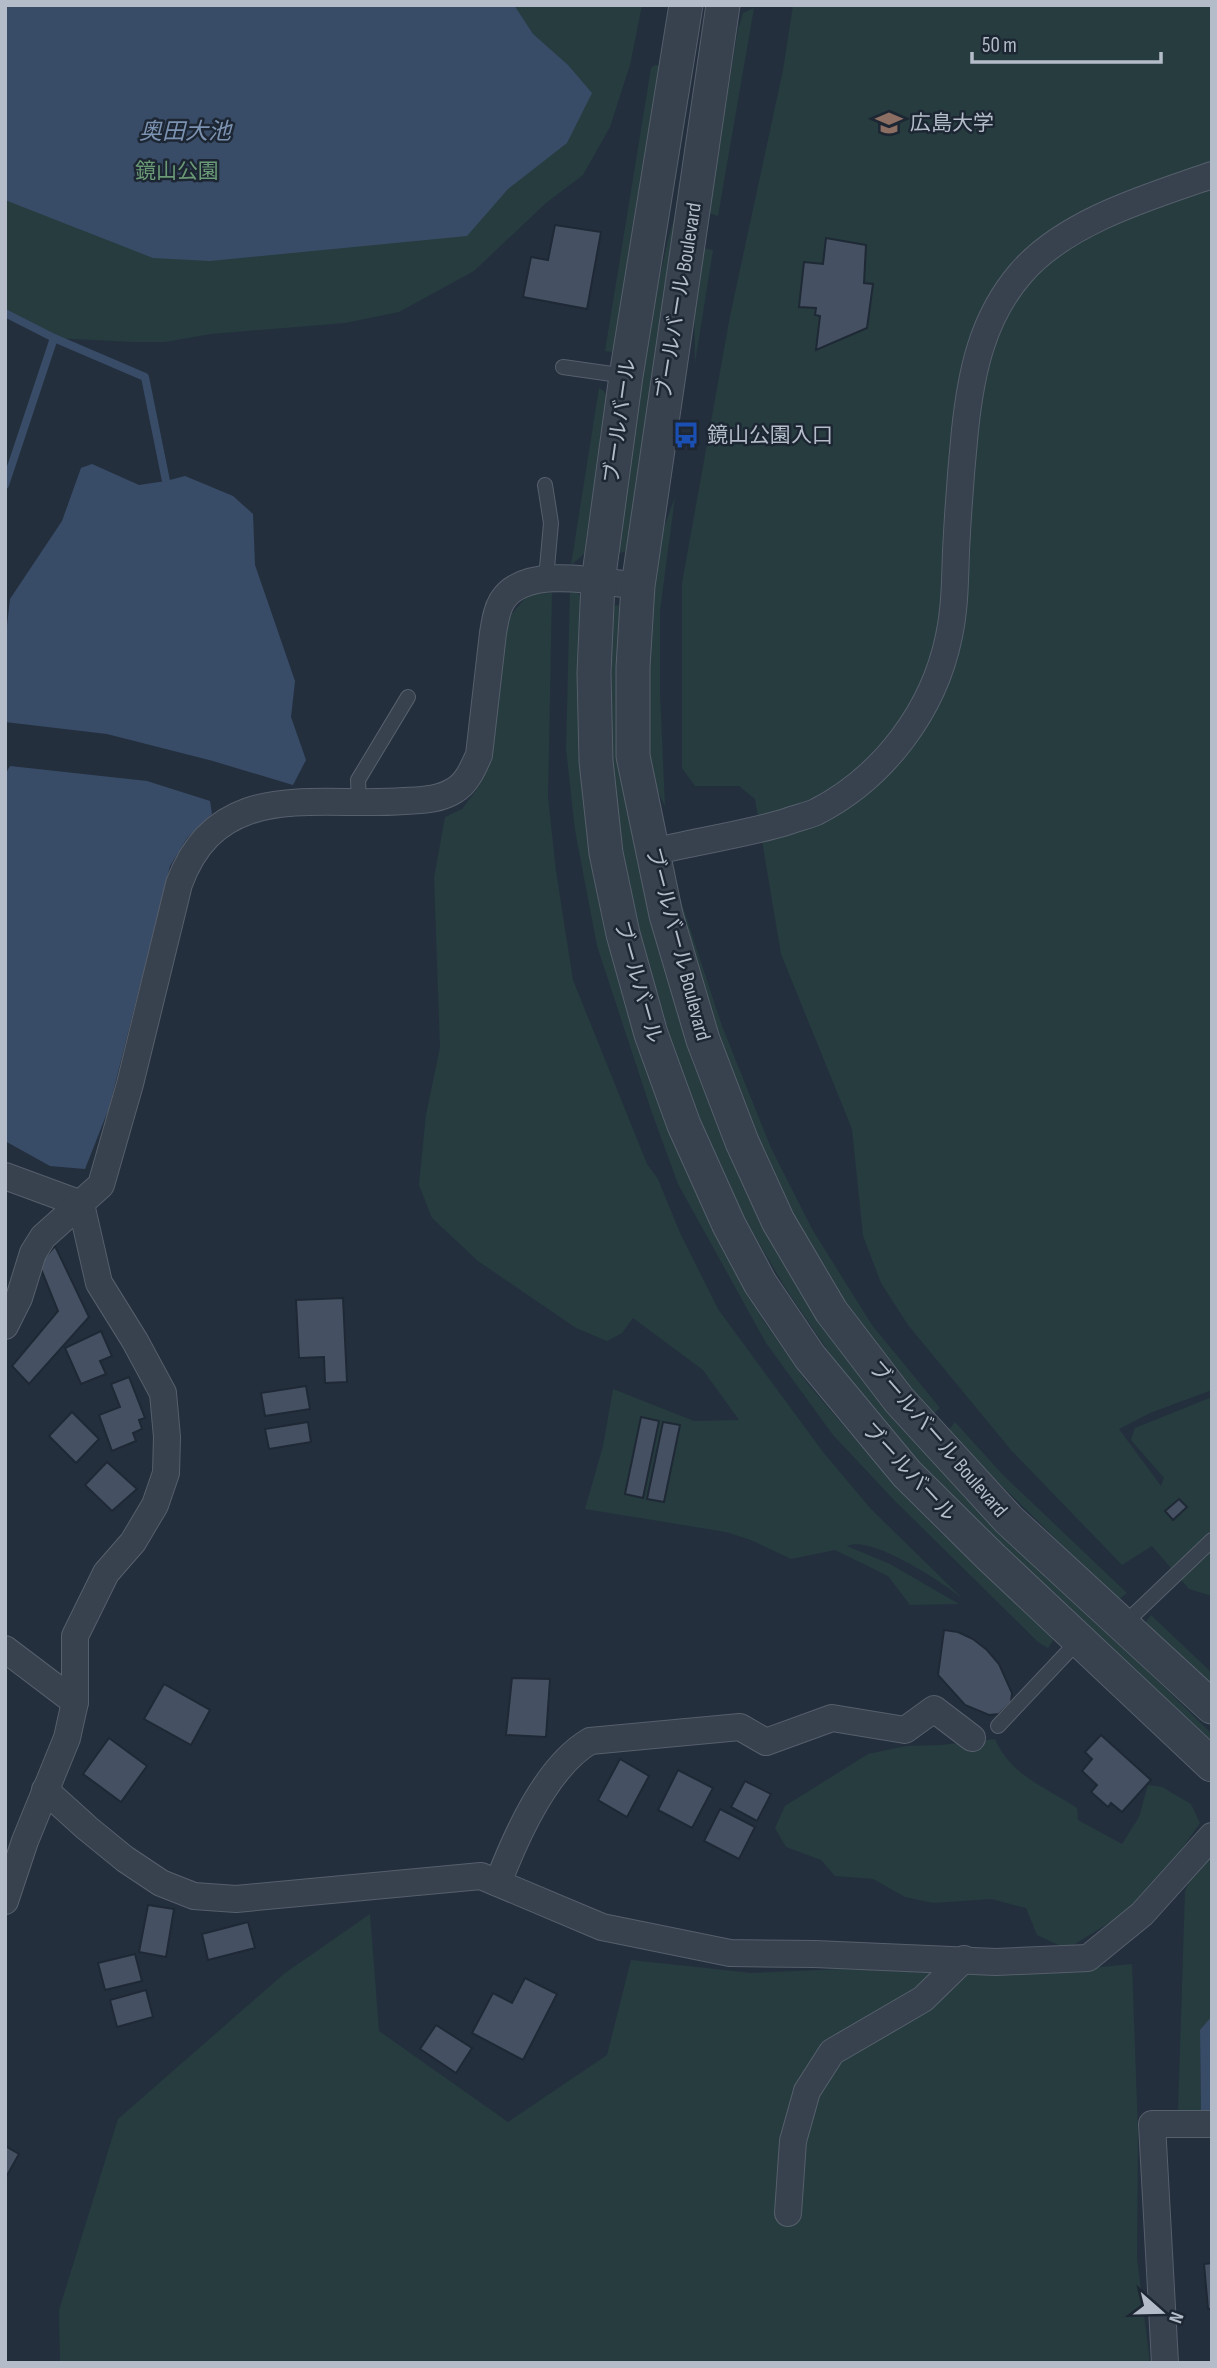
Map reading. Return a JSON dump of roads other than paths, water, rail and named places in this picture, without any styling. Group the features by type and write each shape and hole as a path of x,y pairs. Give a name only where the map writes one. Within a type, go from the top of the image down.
{"street":[{"name":"ブールバール","path":"686,5 626,376 597,582 594,673 596,761 606,853 623,934 651,1034 684,1125 729,1225 760,1283 810,1357 907,1474 1212,1765"},
{"name":"ブールバール Boulevard","path":"723,5 638,586 633,667 633,756 666,915 703,1040 742,1142 778,1221 831,1311 899,1401 1009,1520 1212,1707"},
{"path":"652,852 750,833 814,813 854,787 892,752 931,693 950,635 968,400 980,343 1003,296 1022,272 1045,251 1091,220 1212,175"},
{"path":"5,1326 19,1297 33,1252 43,1237 101,1185 130,1084 179,884 187,863 198,846 223,822 241,812 273,804 318,800 391,802 429,799 445,796 458,789 471,774 479,755 494,625 502,601 512,590 524,583 546,579 638,586"},
{"path":"5,1176 81,1204"},
{"path":"5,1901 67,1738 75,1702 75,1636 106,1573 133,1542 155,1504 166,1472 167,1437 163,1393 99,1283 81,1204"},
{"path":"5,1648 75,1702"},
{"path":"498,1883 528,1814 572,1751 590,1741 740,1727 766,1742 832,1718 905,1730 933,1709 972,1738"},
{"path":"45,1790 125,1859 161,1883 194,1896 236,1899 481,1876 602,1927 730,1953 996,1962 1088,1958 1142,1914 1212,1836"},
{"path":"788,2213 793,2141 807,2091 832,2052 923,1999 964,1959"},
{"path":"1165,2363 1152,2124 1212,2124"}],"lane":[{"path":"563,367 626,376"},
{"path":"545,485 551,523 546,579"},
{"path":"359,801 358,780 408,697"},
{"path":"1123,1625 1212,1540"},
{"path":"998,1726 1079,1640"}],"water":[{"name":"奥田大池","path":"5,5 514,5 533,34 568,65 592,93 567,143 508,189 467,236 210,261 153,258 5,200"},
{"path":"92,464 139,485 185,476 233,496 253,514 255,565 295,681 291,717 306,760 293,785 107,734 5,722 5,644 10,599 62,521 81,468"},
{"path":"10,766 147,781 210,801 212,814 187,838 170,866 109,1108 85,1169 50,1166 5,1141 5,775"},
{"path":"1212,2016 1212,2112 1201,2112 1200,2030"}],"waterway":[{"path":"5,313 54,338 145,377 166,481"},
{"path":"5,485 54,338"}],"place":[{"name":"広島大学","path":"889,123"},
{"name":"鏡山公園入口","path":"686,435"}],"park label":[{"name":"鏡山公園","path":"177,171"}]}
